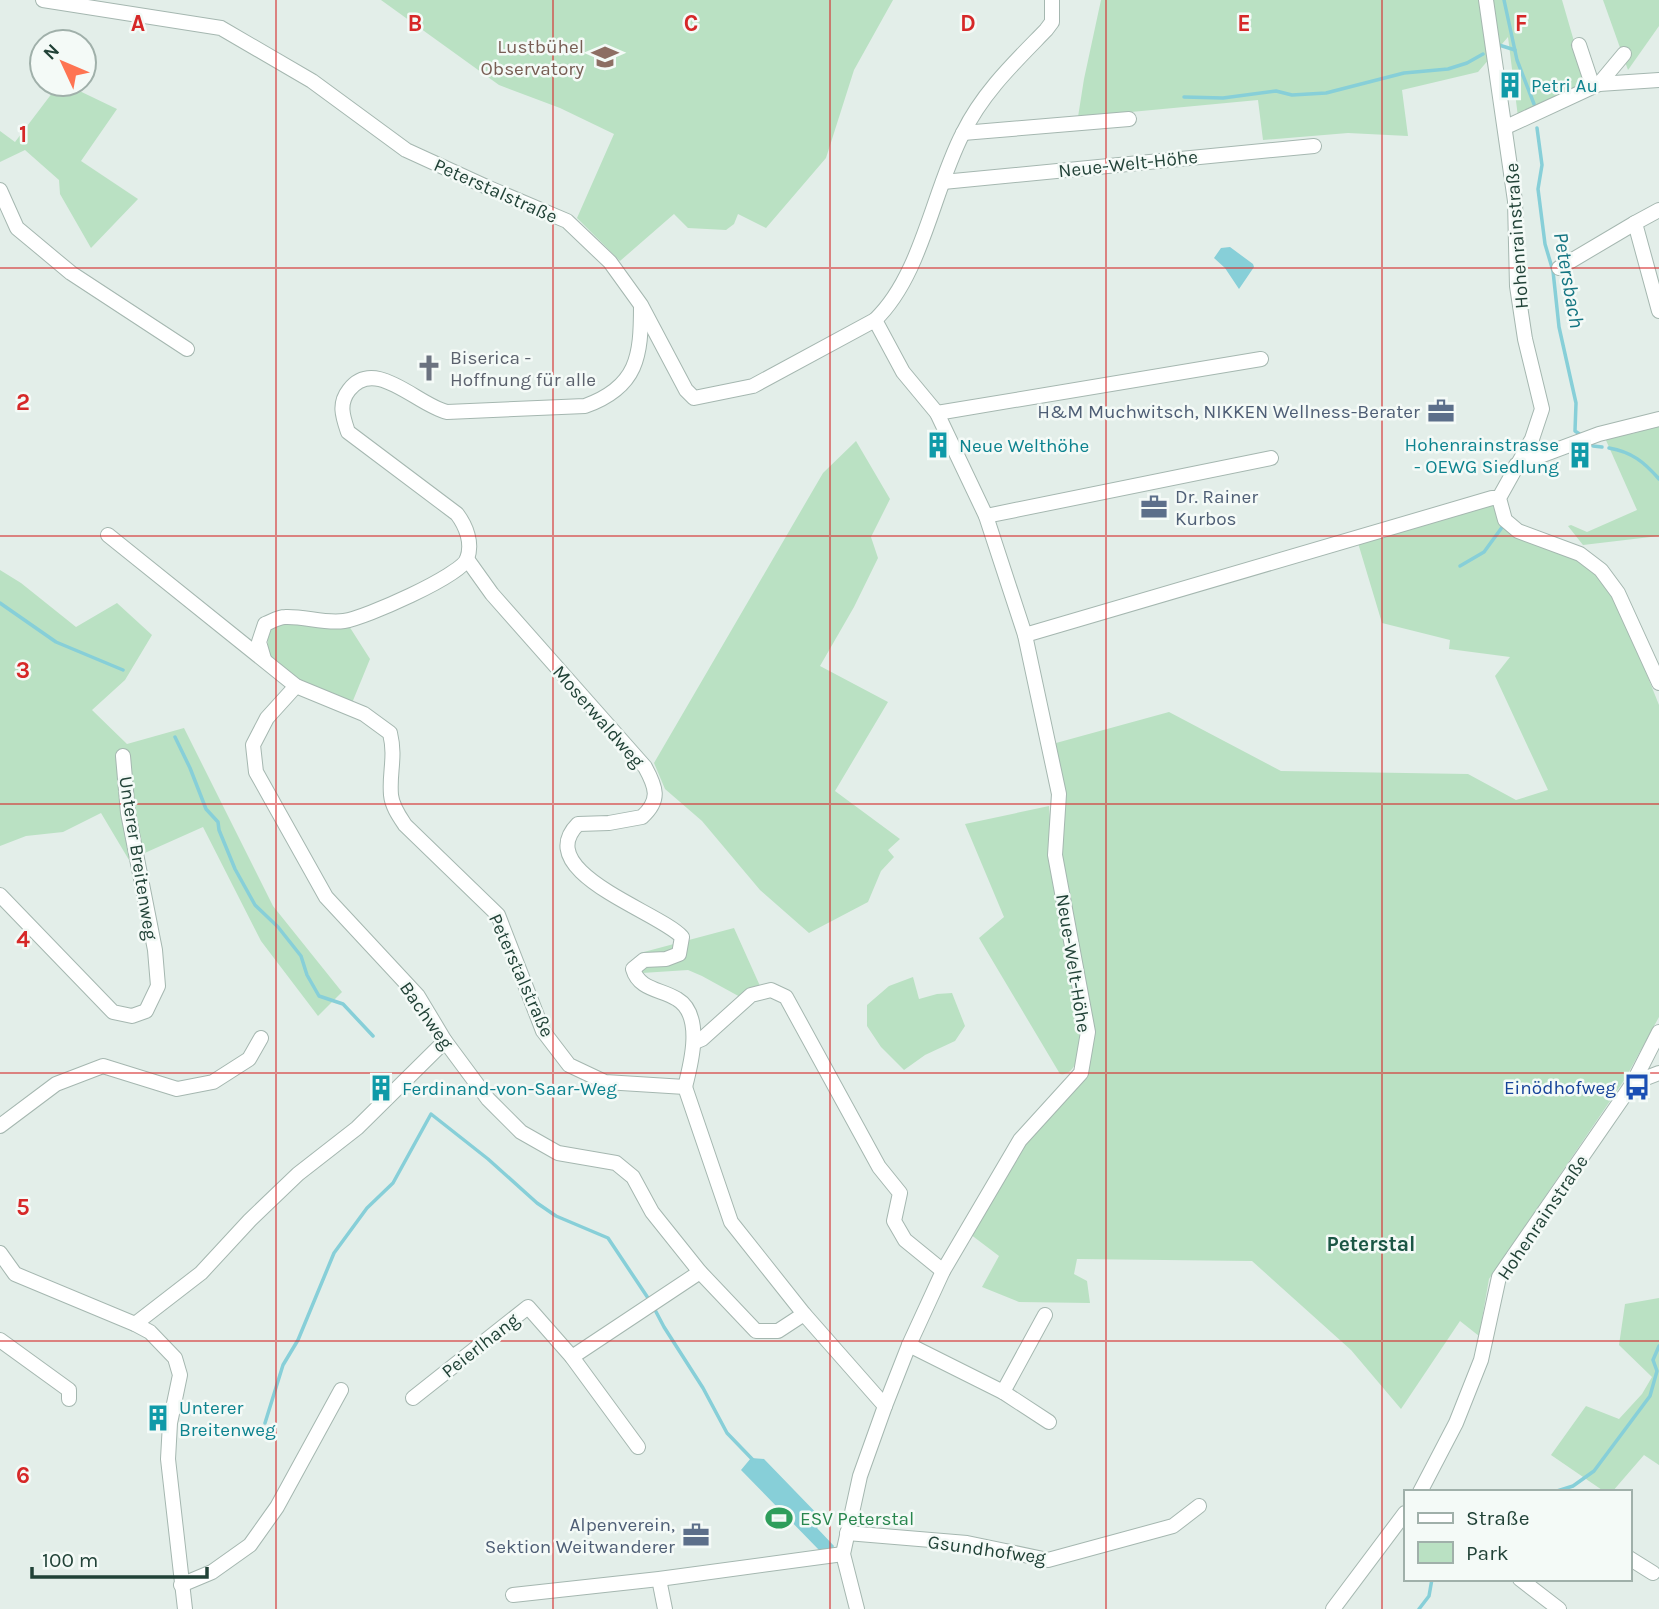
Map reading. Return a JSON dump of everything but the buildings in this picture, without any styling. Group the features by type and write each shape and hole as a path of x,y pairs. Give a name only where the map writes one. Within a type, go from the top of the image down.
{"street":[{"name":"Peterstalstraße","path":"43,0 221,28 312,81 406,150 567,221 610,262 641,305"},
{"path":"641,305 686,390 694,398 753,386 876,320 905,280 963,133 994,83 1052,22 1052,0"},
{"name":"Hohenrainstraße","path":"1486,0 1516,201 1517,286 1525,339 1542,409 1532,439 1499,498"},
{"path":"1579,45 1596,86"},
{"path":"1596,86 1624,54"},
{"path":"1506,127 1596,86 1659,80"},
{"path":"963,133 1129,119"},
{"name":"Neue-Welt-Höhe","path":"943,182 1314,146"},
{"path":"0,190 17,228 71,274 187,349"},
{"path":"1559,268 1659,210"},
{"path":"1635,223 1659,311"},
{"path":"264,659 259,642 265,624 282,617 343,622 388,606 455,571 467,559 469,540 464,524 457,514 348,432 342,414 343,400 355,384 371,377 387,380 434,409 447,412 585,406 603,400 620,386 635,363 641,345 641,305"},
{"name":"Neue-Welt-Höhe","path":"876,320 903,372 937,413 986,516 1025,635 1059,794 1055,855 1088,1032 1081,1073 1020,1140 943,1271 885,1406"},
{"path":"937,413 1261,359"},
{"path":"1516,465 1599,434 1659,419"},
{"path":"986,516 1271,458"},
{"path":"1025,635 1499,498 1505,520 1518,531 1580,554 1601,570 1618,593 1659,683"},
{"path":"108,535 264,659"},
{"name":"Moserwaldweg","path":"467,559 492,594 645,768 656,787 655,802 642,817 609,824 578,824 570,836 568,852 571,861 580,870 617,897 674,929 682,937 679,954 666,959 644,960 633,969 640,982 678,999 688,1012 695,1042 685,1087"},
{"name":"Peterstalstraße","path":"264,659 296,686 364,714 390,733 394,750 391,795 397,812 405,825 498,915 543,1031 569,1065 605,1082 685,1087"},
{"name":"Bachweg","path":"296,686 267,718 253,745 256,772 326,897 418,996 445,1041 488,1099 521,1132 558,1153 617,1163 633,1177 652,1212 700,1272 756,1331 778,1331 804,1314"},
{"name":"Unterer Breitenweg","path":"0,895 113,1012 132,1016 146,1011 158,986 155,950 128,813 123,756"},
{"path":"695,1042 702,1039 751,995 771,990 786,997 879,1167 900,1194 894,1221 905,1240 943,1271"},
{"name":"Hohenrainstraße","path":"1421,1490 1456,1423 1481,1360 1499,1277 1633,1083 1659,1032"},
{"path":"0,1126 56,1084 103,1066 177,1089 213,1082 249,1059 261,1038"},
{"path":"135,1324 201,1273 298,1174 357,1128 445,1041"},
{"path":"1633,1083 1659,1073"},
{"path":"685,1087 731,1222 804,1314 885,1406 860,1476 843,1554 857,1609"},
{"path":"0,1253 15,1274 135,1324 150,1332 175,1358 180,1375 170,1423 168,1459 185,1609"},
{"path":"572,1357 700,1272"},
{"name":"Peierlhang","path":"413,1398 528,1307 572,1357 638,1447"},
{"path":"1003,1392 1045,1315"},
{"path":"0,1340 69,1390 69,1399"},
{"path":"909,1345 1003,1392 1049,1422"},
{"path":"181,1585 212,1572 250,1545 277,1507 341,1390"},
{"name":"Gsundhofweg","path":"848,1533 967,1543 1048,1560 1173,1526 1199,1506"},
{"path":"1333,1609 1404,1514"},
{"path":"513,1595 659,1579 843,1554"},
{"path":"1631,1559 1654,1573"},
{"path":"659,1579 666,1609"},
{"path":"1523,1581 1559,1609"}],"green space":[{"path":"381,0 893,0 854,70 826,158 766,228 738,214 734,224 726,230 688,228 674,214 620,261 577,218 614,134 560,108 499,85"},
{"path":"1101,0 1562,0 1587,86 1518,117 1508,37 1478,72 1402,90 1408,136 1348,133 1263,140 1258,100 1078,117"},
{"path":"1603,0 1659,0 1659,26 1628,70"},
{"path":"48,98 94,98 117,109 81,161 138,199 91,248 60,194 59,180 25,150 0,162 0,131 15,142"},
{"path":"1659,425 1659,536 1583,545 1568,526 1587,532 1637,510 1605,438 1635,433"},
{"path":"856,441 890,499 871,537 878,558 820,666 888,702 835,791 900,839 888,850 894,857 881,871 868,902 809,933 760,890 702,821 665,789 654,763 823,473"},
{"path":"1492,504 1500,522 1579,558 1597,572 1617,600 1659,705 1659,1017 1625,1079 1489,1279 1479,1336 1460,1321 1401,1409 1351,1350 1252,1261 1077,1259 1074,1274 1087,1281 1090,1303 1019,1302 982,1287 999,1256 966,1231 1020,1140 1081,1073 1088,1032 1055,855 1059,794 1056,743 1169,712 1281,771 1468,774 1516,800 1548,790 1495,676 1510,657 1449,649 1450,640 1382,623 1358,543"},
{"path":"0,570 21,583 76,627 117,603 152,635 125,680 92,710 127,744 184,728 273,906 342,992 318,1016 261,941 203,827 129,860 101,813 63,832 26,836 0,846"},
{"path":"280,623 349,626 370,659 352,703 307,686 280,668 271,657 268,643 271,627"},
{"path":"1049,806 1053,862 1082,1042 1073,1068 1065,1074 1060,1074 979,938 1004,917 965,824"},
{"path":"734,928 760,986 742,998 688,970 642,973 640,953"},
{"path":"913,977 919,999 952,993 965,1026 955,1041 925,1055 904,1070 881,1047 867,1026 867,1005 889,986"},
{"path":"1659,1298 1659,1465 1644,1455 1614,1490 1602,1490 1551,1455 1586,1406 1619,1419 1642,1394 1652,1377 1619,1345 1625,1304"}],"water":[{"path":"1230,247 1254,267 1239,289 1225,268 1214,258 1221,248"},
{"path":"751,1458 764,1459 824,1521 817,1528 834,1546 832,1550 820,1551 741,1470"}],"waterway":[{"name":"Petersbach","path":"1504,0 1517,60 1534,104"},
{"path":"1499,45 1515,50"},
{"path":"1184,97 1223,98 1276,91 1292,95 1326,93 1404,73 1448,69 1483,54"},
{"name":"Petersbach","path":"1537,128 1542,165 1538,189 1545,244 1553,271 1559,327 1576,403 1575,431 1581,435"},
{"name":"Petersbach","path":"1593,446 1602,447"},
{"name":"Petersbach","path":"1609,448 1637,459 1659,479"},
{"path":"1460,566 1484,552 1503,526"},
{"path":"0,603 56,642 123,670"},
{"path":"175,737 206,809 218,822 235,869 255,905 278,927 301,956 307,975 319,996 343,1004 373,1036"},
{"path":"265,1423 283,1365 298,1340 334,1253 367,1208 393,1183 431,1114 488,1159 537,1203 556,1216 608,1238 650,1301"},
{"path":"654,1308 727,1433 754,1461"},
{"name":"Petersbach","path":"1560,1490 1573,1486 1594,1471 1650,1396 1657,1371 1653,1360 1659,1346"},
{"name":"Petersbach","path":"1419,1609 1429,1596 1432,1581"}],"place":[{"name":"Lustbühel Observatory","path":"605,57"},
{"name":"Petri Au","path":"1510,85"},
{"name":"Biserica - Hoffnung für alle","path":"429,368"},
{"name":"H&M Muchwitsch, NIKKEN Wellness-Berater","path":"1441,411"},
{"name":"Neue Welthöhe","path":"938,445"},
{"name":"Hohenrainstrasse - OEWG Siedlung","path":"1580,455"},
{"name":"Dr. Rainer Kurbos","path":"1154,507"},
{"name":"Einödhofweg","path":"1637,1087"},
{"name":"Ferdinand-von-Saar-Weg","path":"381,1088"},
{"name":"Unterer Breitenweg","path":"158,1418"},
{"name":"ESV Peterstal","path":"779,1518"},
{"name":"Alpenverein, Sektion Weitwanderer","path":"696,1535"}],"district":[{"name":"Peterstal","path":"1371,1244"}]}
